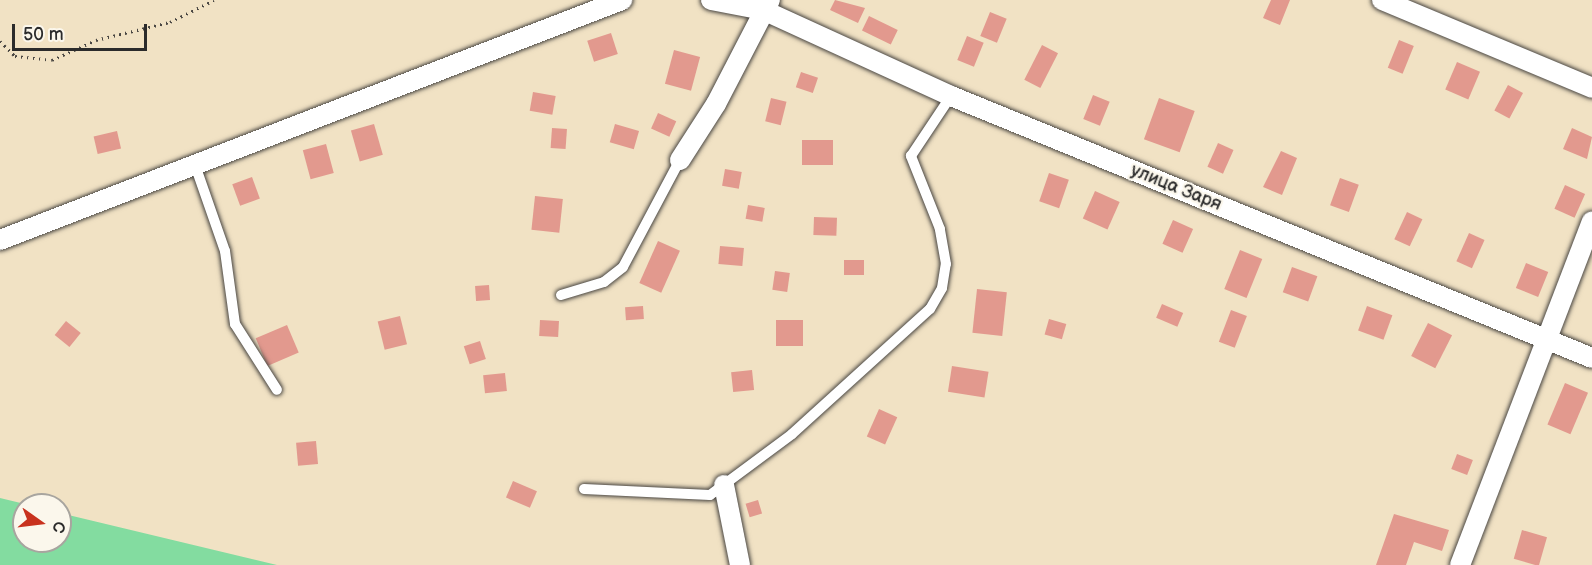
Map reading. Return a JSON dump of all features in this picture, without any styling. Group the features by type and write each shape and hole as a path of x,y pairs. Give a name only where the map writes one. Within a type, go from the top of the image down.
{"street":[{"path":"0,240 621,0"},
{"name":"улица Заря","path":"711,0 767,5 951,96 1592,358"},
{"path":"1382,0 1592,88"},
{"path":"680,160 716,104 767,5"},
{"path":"1460,565 1544,338 1592,222"},
{"path":"724,485 740,565"}],"lane":[{"path":"584,489 710,495 792,434 930,309 942,288 946,264 940,229 911,156 951,96"},
{"path":"561,296 604,282 623,267 680,160"},
{"path":"195,165 225,251 235,324 277,390"}],"path":[{"path":"0,41 15,56 52,60 96,40 170,22 214,0"}],"green space":[{"path":"0,498 12,501 12,553 72,553 72,516 277,565 0,565"}],"building":[{"path":"835,0 865,8 858,23 830,10"},
{"path":"1271,0 1290,0 1280,25 1263,18"},
{"path":"990,12 1007,19 997,43 980,36"},
{"path":"869,16 898,30 891,44 862,30"},
{"path":"611,33 618,54 594,62 587,41"},
{"path":"967,36 984,43 974,67 957,60"},
{"path":"1399,40 1414,46 1403,74 1388,68"},
{"path":"1042,45 1058,53 1040,88 1024,80"},
{"path":"674,50 700,57 691,91 665,84"},
{"path":"1457,62 1480,72 1468,99 1445,90"},
{"path":"801,72 818,78 813,93 796,87"},
{"path":"1508,85 1523,93 1509,119 1494,111"},
{"path":"533,92 556,96 552,115 530,111"},
{"path":"1093,95 1110,102 1100,126 1083,119"},
{"path":"771,98 787,102 781,125 765,121"},
{"path":"1159,98 1195,111 1180,152 1144,139"},
{"path":"658,113 676,121 669,137 651,129"},
{"path":"374,124 383,155 360,161 351,131"},
{"path":"615,124 639,131 634,149 610,142"},
{"path":"552,128 567,129 566,149 551,148"},
{"path":"1572,128 1592,137 1587,159 1563,149"},
{"path":"117,131 121,149 98,154 94,136"},
{"path":"802,140 833,140 833,165 802,165"},
{"path":"1218,143 1234,150 1223,174 1207,167"},
{"path":"326,144 334,173 311,179 303,150"},
{"path":"1281,151 1297,158 1282,195 1263,187"},
{"path":"725,169 742,172 739,189 722,186"},
{"path":"1049,173 1069,180 1059,208 1039,201"},
{"path":"252,177 260,199 240,206 232,184"},
{"path":"1340,178 1359,185 1349,212 1330,205"},
{"path":"1565,185 1585,194 1575,218 1554,209"},
{"path":"1095,191 1120,202 1107,229 1083,218"},
{"path":"535,196 563,199 559,233 531,230"},
{"path":"748,205 765,208 762,222 746,219"},
{"path":"1407,212 1422,219 1410,246 1394,239"},
{"path":"814,217 837,218 836,236 813,235"},
{"path":"1173,220 1193,229 1183,253 1162,244"},
{"path":"1469,233 1485,240 1472,268 1456,261"},
{"path":"658,241 680,251 661,293 639,283"},
{"path":"720,246 744,248 742,266 718,264"},
{"path":"1240,250 1262,259 1247,298 1224,289"},
{"path":"844,260 864,260 864,275 844,275"},
{"path":"1526,263 1548,272 1538,297 1516,288"},
{"path":"1292,267 1317,276 1308,302 1283,292"},
{"path":"775,271 790,273 787,292 772,290"},
{"path":"489,285 490,300 476,301 475,286"},
{"path":"977,289 1007,292 1002,336 972,333"},
{"path":"1162,304 1183,313 1177,327 1156,318"},
{"path":"643,306 644,319 626,320 625,307"},
{"path":"1367,306 1392,315 1383,340 1358,330"},
{"path":"1231,310 1247,316 1235,348 1219,342"},
{"path":"400,316 407,344 385,350 378,322"},
{"path":"1049,319 1066,324 1062,339 1045,334"},
{"path":"540,320 559,321 558,337 539,336"},
{"path":"776,320 803,320 803,346 776,346"},
{"path":"66,321 81,333 69,347 55,335"},
{"path":"1428,323 1452,335 1435,368 1411,356"},
{"path":"287,325 299,353 267,366 256,338"},
{"path":"480,341 486,359 470,364 464,346"},
{"path":"952,366 989,372 984,397 948,392"},
{"path":"752,370 754,390 733,392 731,372"},
{"path":"505,373 507,391 485,393 483,375"},
{"path":"1565,383 1588,393 1570,434 1547,424"},
{"path":"879,409 897,417 885,445 867,436"},
{"path":"316,441 318,464 298,466 296,443"},
{"path":"1457,454 1473,460 1467,475 1451,469"},
{"path":"513,481 537,491 530,508 506,498"},
{"path":"758,500 762,513 750,517 746,504"},
{"path":"1394,514 1449,530 1442,551 1414,542 1406,565 1376,565"},
{"path":"1522,530 1547,537 1539,565 1514,559"}]}
